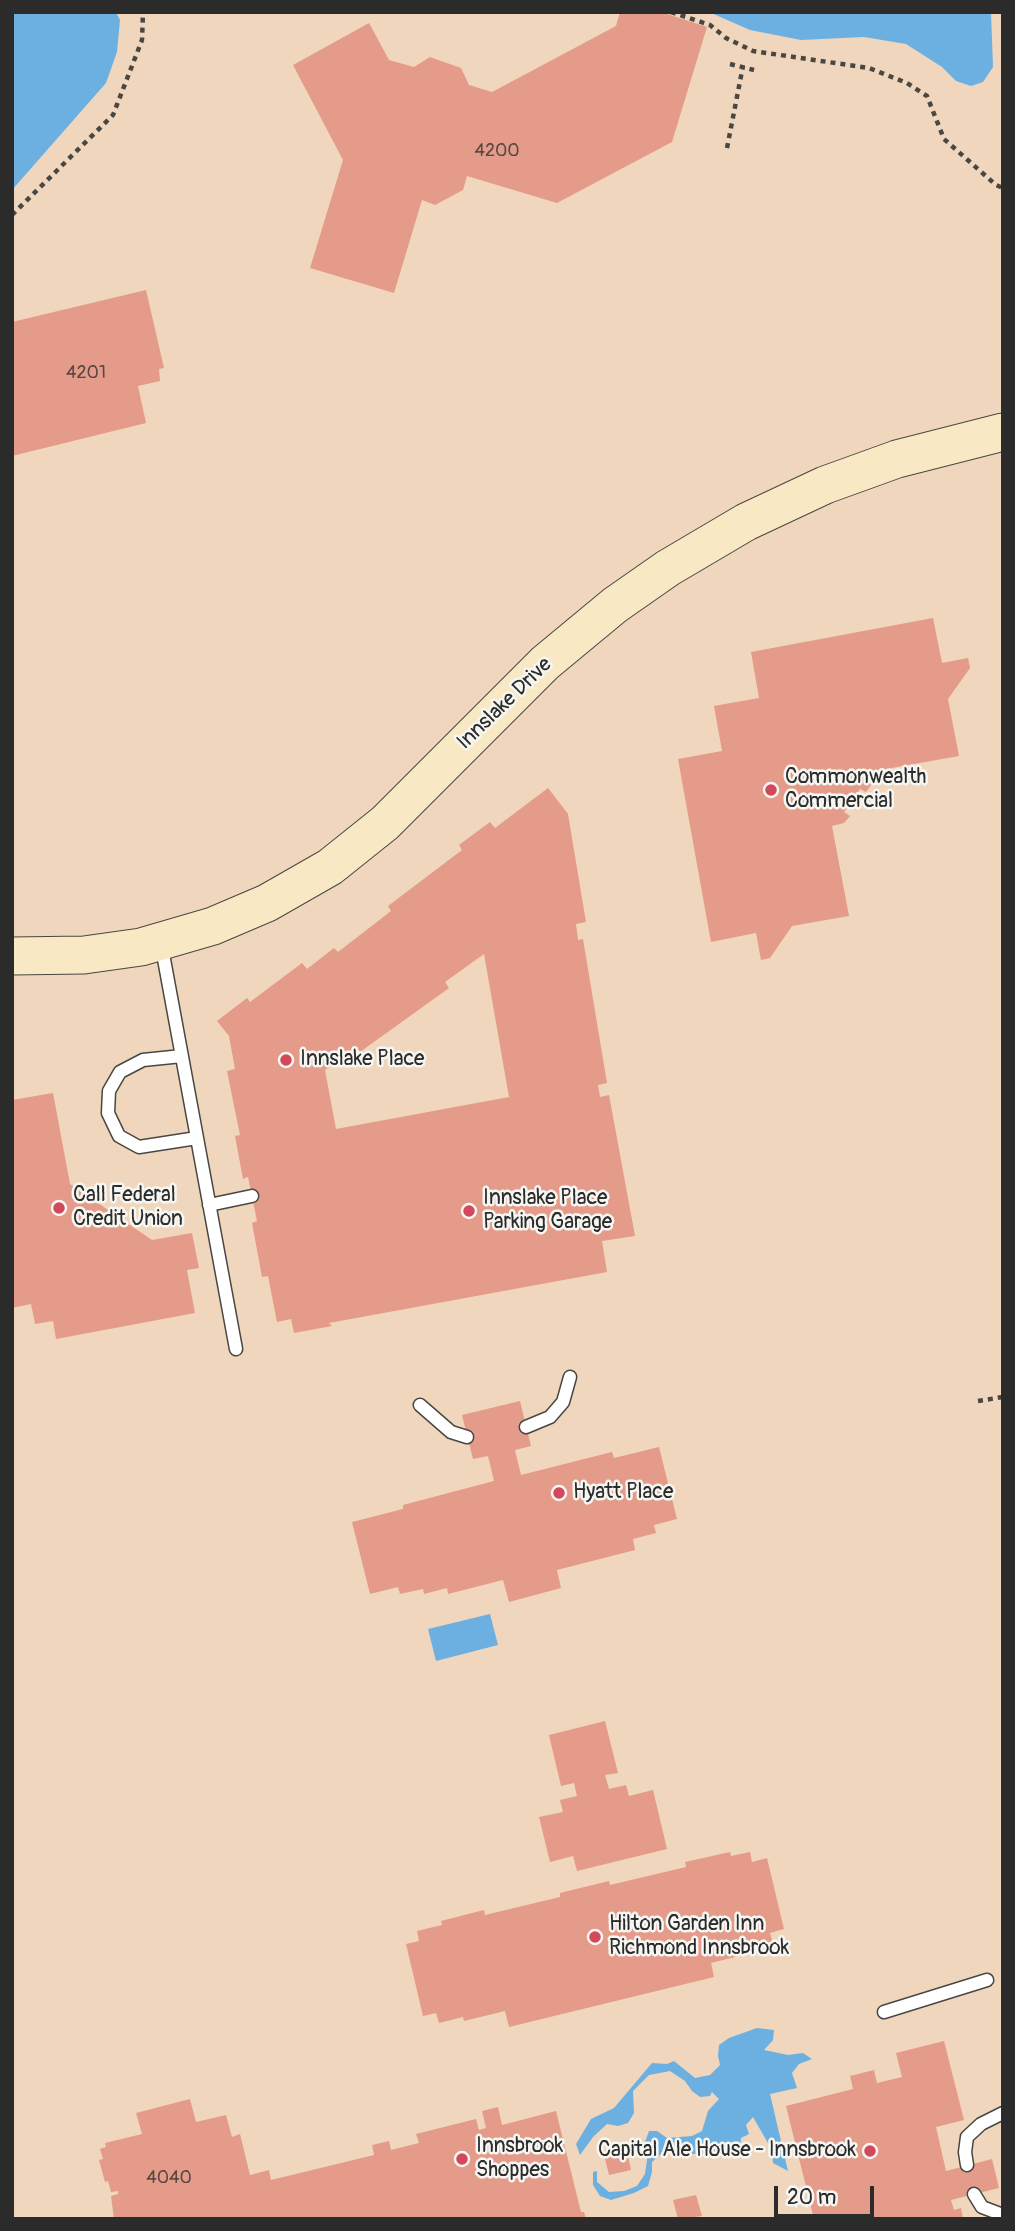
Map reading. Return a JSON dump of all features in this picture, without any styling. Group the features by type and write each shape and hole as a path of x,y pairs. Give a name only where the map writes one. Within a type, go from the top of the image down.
{"street":[{"name":"Innslake Drive","path":"12,956 84,955 141,947 214,926 267,904 330,867 385,822 545,663 615,605 668,568 746,522 825,485 897,459 1003,432"}],"lane":[{"path":"160,941 236,1349"},
{"path":"181,1056 143,1060 120,1072 109,1091 108,1113 119,1136 139,1147 197,1138"},
{"path":"209,1205 252,1196"},
{"path":"526,1427 550,1417 563,1402 570,1377"},
{"path":"420,1405 451,1432 467,1437"},
{"path":"884,2012 987,1980"},
{"path":"967,2165 967,2137 981,2124 1003,2113"},
{"path":"974,2194 982,2207 1003,2215"}],"path":[{"path":"12,215 113,115 142,40 143,12"},
{"path":"671,12 710,25 726,38 752,51 869,68 906,83 927,96 944,139 996,185 1003,188"},
{"path":"730,64 754,70"},
{"path":"727,148 743,66"},
{"path":"978,1401 1003,1397"}],"shaded area":[{"path":"12,12 1003,12 1003,2219 12,2219"}],"water":[{"path":"12,12 116,12 120,20 117,52 106,83 12,190"},
{"path":"709,12 991,12 993,67 983,82 971,86 956,81 942,67 906,44 864,37 801,40 750,30"},
{"path":"490,1614 498,1645 436,1661 428,1629"},
{"path":"757,2028 774,2030 773,2040 764,2050 788,2055 803,2053 812,2059 799,2064 792,2073 797,2088 770,2094 788,2171 773,2163 772,2150 753,2117 746,2125 749,2134 741,2138 740,2149 724,2153 691,2154 671,2151 661,2154 652,2162 648,2186 611,2200 600,2196 593,2185 593,2172 597,2171 597,2182 609,2192 624,2191 637,2186 645,2174 645,2142 649,2131 657,2131 667,2138 692,2136 702,2131 708,2111 719,2099 712,2092 710,2096 700,2097 685,2081 670,2071 649,2075 633,2091 634,2113 628,2123 618,2126 607,2124 580,2155 576,2144 591,2119 614,2108 652,2063 667,2064 674,2061 695,2078 710,2075 720,2065 719,2045 729,2038"}],"building":[{"path":"620,12 661,12 707,27 672,142 557,203 467,176 463,190 435,205 422,200 394,293 310,268 343,160 293,65 369,23 389,60 414,67 430,57 461,68 469,85 492,92 616,26"},
{"path":"146,290 164,368 159,369 160,381 138,386 146,423 12,456 12,322"},
{"name":"Commonwealth Commercial","path":"933,618 942,663 968,658 970,668 948,699 959,756 869,772 871,785 866,792 860,789 844,812 850,816 844,823 832,826 849,916 792,926 770,958 761,960 756,933 711,942 678,759 722,751 714,706 759,698 751,652"},
{"path":"548,788 568,814 586,922 576,924 578,940 583,939 607,1083 598,1085 600,1097 609,1095 635,1236 602,1241 607,1272 329,1323 332,1326 294,1333 291,1319 277,1322 268,1276 262,1277 252,1223 257,1221 248,1177 243,1179 235,1136 240,1135 227,1071 235,1069 229,1036 217,1021 247,998 250,1002 302,963 307,969 334,948 338,952 391,911 388,906 462,850 459,845 490,822 495,828","holes":["484,954 509,1097 336,1129 325,1070 357,1047 360,1052 449,988 445,982"]},
{"name":"Call Federal Credit Union","path":"53,1093 70,1184 152,1240 192,1233 199,1268 187,1270 195,1313 56,1339 53,1321 35,1324 31,1304 12,1308 12,1100"},
{"name":"Hyatt Place","path":"520,1401 531,1446 515,1450 521,1475 612,1452 614,1458 659,1447 677,1519 654,1525 656,1533 633,1539 635,1550 557,1570 561,1588 509,1602 503,1580 448,1594 447,1588 424,1594 423,1589 400,1594 398,1587 370,1594 352,1522 403,1509 403,1505 494,1481 488,1456 473,1459 462,1415"},
{"path":"605,1721 618,1773 605,1775 609,1789 626,1785 629,1796 653,1790 667,1849 577,1871 573,1856 550,1862 539,1817 563,1812 560,1800 577,1796 574,1783 561,1786 549,1735"},
{"name":"Hilton Garden Inn Richmond Innsbrook","path":"730,1852 731,1856 750,1852 752,1862 767,1858 784,1929 770,1933 773,1944 754,1949 755,1952 711,1963 714,1977 509,2027 505,2011 464,2021 463,2017 439,2023 436,2013 423,2016 406,1944 419,1941 417,1931 442,1925 441,1921 484,1910 485,1915 560,1897 560,1893 609,1881 610,1885 686,1867 685,1862"},
{"path":"944,2041 964,2120 936,2127 946,2171 992,2159 999,2188 951,2200 954,2210 961,2208 963,2219 814,2219 786,2106 853,2089 850,2076 874,2070 877,2083 902,2077 896,2053"},
{"name":"Innsbrook Shoppes","path":"190,2099 196,2122 226,2115 232,2137 240,2134 250,2175 269,2170 271,2180 374,2155 372,2145 389,2141 391,2150 419,2143 416,2134 476,2119 479,2130 486,2128 482,2111 498,2107 502,2125 556,2111 581,2212 584,2212 586,2219 114,2219 111,2196 118,2194 118,2191 111,2192 108,2181 105,2182 99,2160 103,2159 100,2149 106,2147 105,2143 142,2134 136,2113"},
{"path":"626,2146 631,2170 609,2175 603,2151"},
{"path":"696,2195 702,2216 678,2219 673,2200"}],"place":[{"name":"Commonwealth Commercial","path":"771,790"},
{"name":"Innslake Place","path":"286,1060"},
{"name":"Call Federal Credit Union","path":"59,1208"},
{"name":"Innslake Place Parking Garage","path":"469,1211"},
{"name":"Hyatt Place","path":"559,1493"},
{"name":"Hilton Garden Inn Richmond Innsbrook","path":"595,1937"},
{"name":"Capital Ale House - Innsbrook","path":"870,2151"},
{"name":"Innsbrook Shoppes","path":"462,2159"}]}
